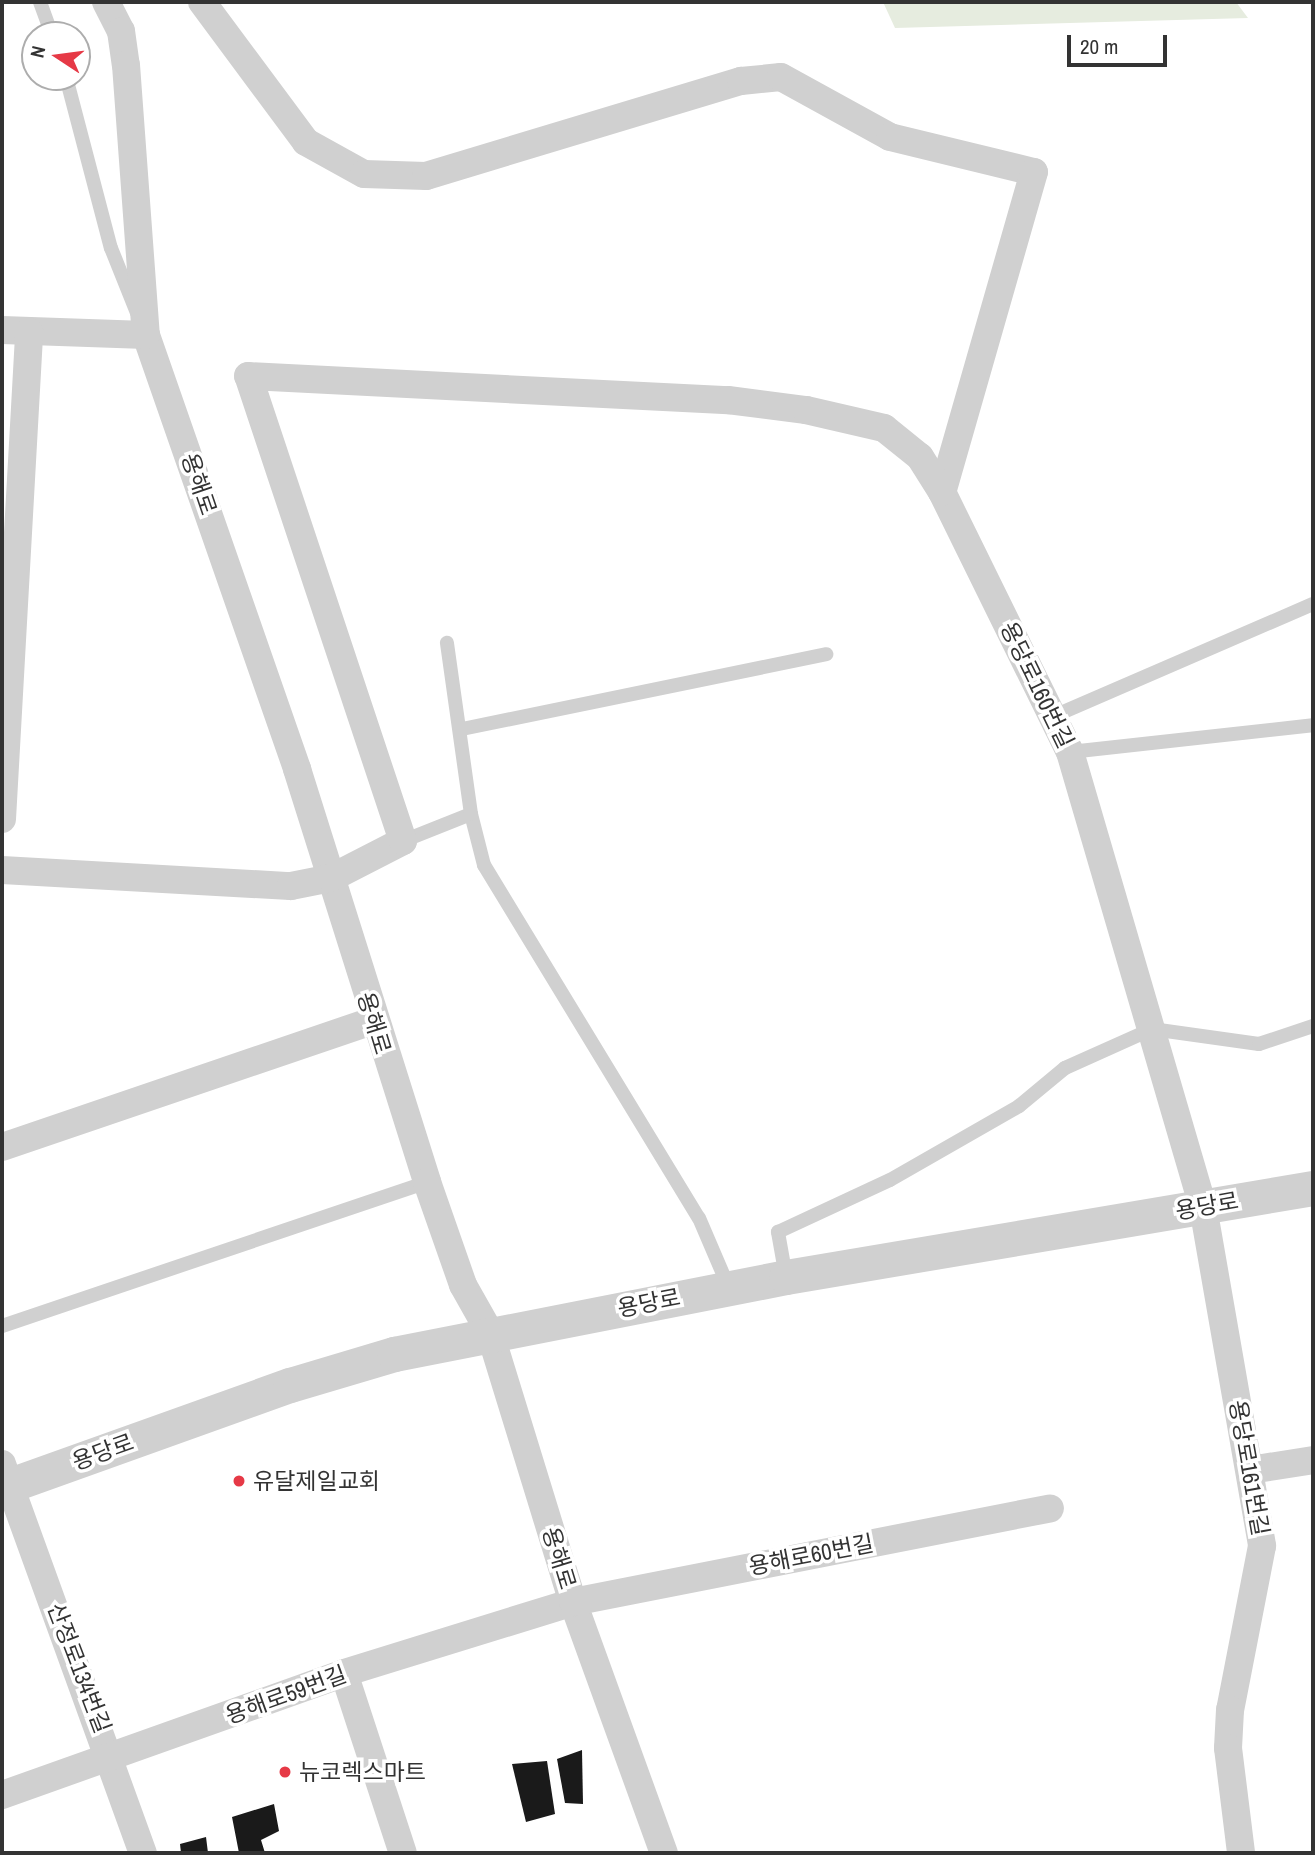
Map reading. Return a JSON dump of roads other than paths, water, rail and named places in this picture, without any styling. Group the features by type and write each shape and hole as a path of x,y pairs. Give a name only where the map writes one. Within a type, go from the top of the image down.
{"street":[{"name":"용해로","path":"106,2 122,43 137,180 146,335 331,878 372,1021 463,1285 489,1333 573,1602 664,1853"},
{"path":"202,2 256,81 306,142 365,174 426,176 741,81 781,77 890,137 1034,172 942,492"},
{"path":"2,820 15,331 146,335"},
{"name":"용당로160번길","path":"403,841 248,376 714,399 806,410 884,428 920,457 942,492 1070,751 1203,1207"},
{"path":"2,870 291,886 331,878 403,841"},
{"path":"2,1147 372,1021"},
{"name":"용당로","path":"4,1479 290,1385 489,1333 786,1277 1313,1188"},
{"name":"용당로161번길","path":"1203,1207 1262,1546 1230,1710 1228,1748 1241,1853"},
{"path":"1250,1470 1313,1461"},
{"name":"산정로134번길","path":"4,1479 113,1757 143,1853"},
{"name":"용해로60번길","path":"573,1602 1050,1508"},
{"name":"용해로59번길","path":"2,1795 344,1673 573,1602"},
{"path":"344,1673 403,1853"}],"lane":[{"path":"40,2 47,21"},
{"path":"70,91 111,248 146,335"},
{"path":"1055,716 1313,604"},
{"path":"447,643 462,729 471,814 484,865 699,1219 729,1288"},
{"path":"462,729 826,654"},
{"path":"1070,751 1313,726"},
{"path":"403,841 471,814"},
{"path":"786,1277 778,1231 890,1181 1019,1107 1065,1068 1152,1029 1259,1044 1313,1027"},
{"path":"2,1326 427,1182"}],"place":[{"name":"유달제일교회","path":"239,1481"},
{"name":"뉴코렉스마트","path":"285,1772"}]}
